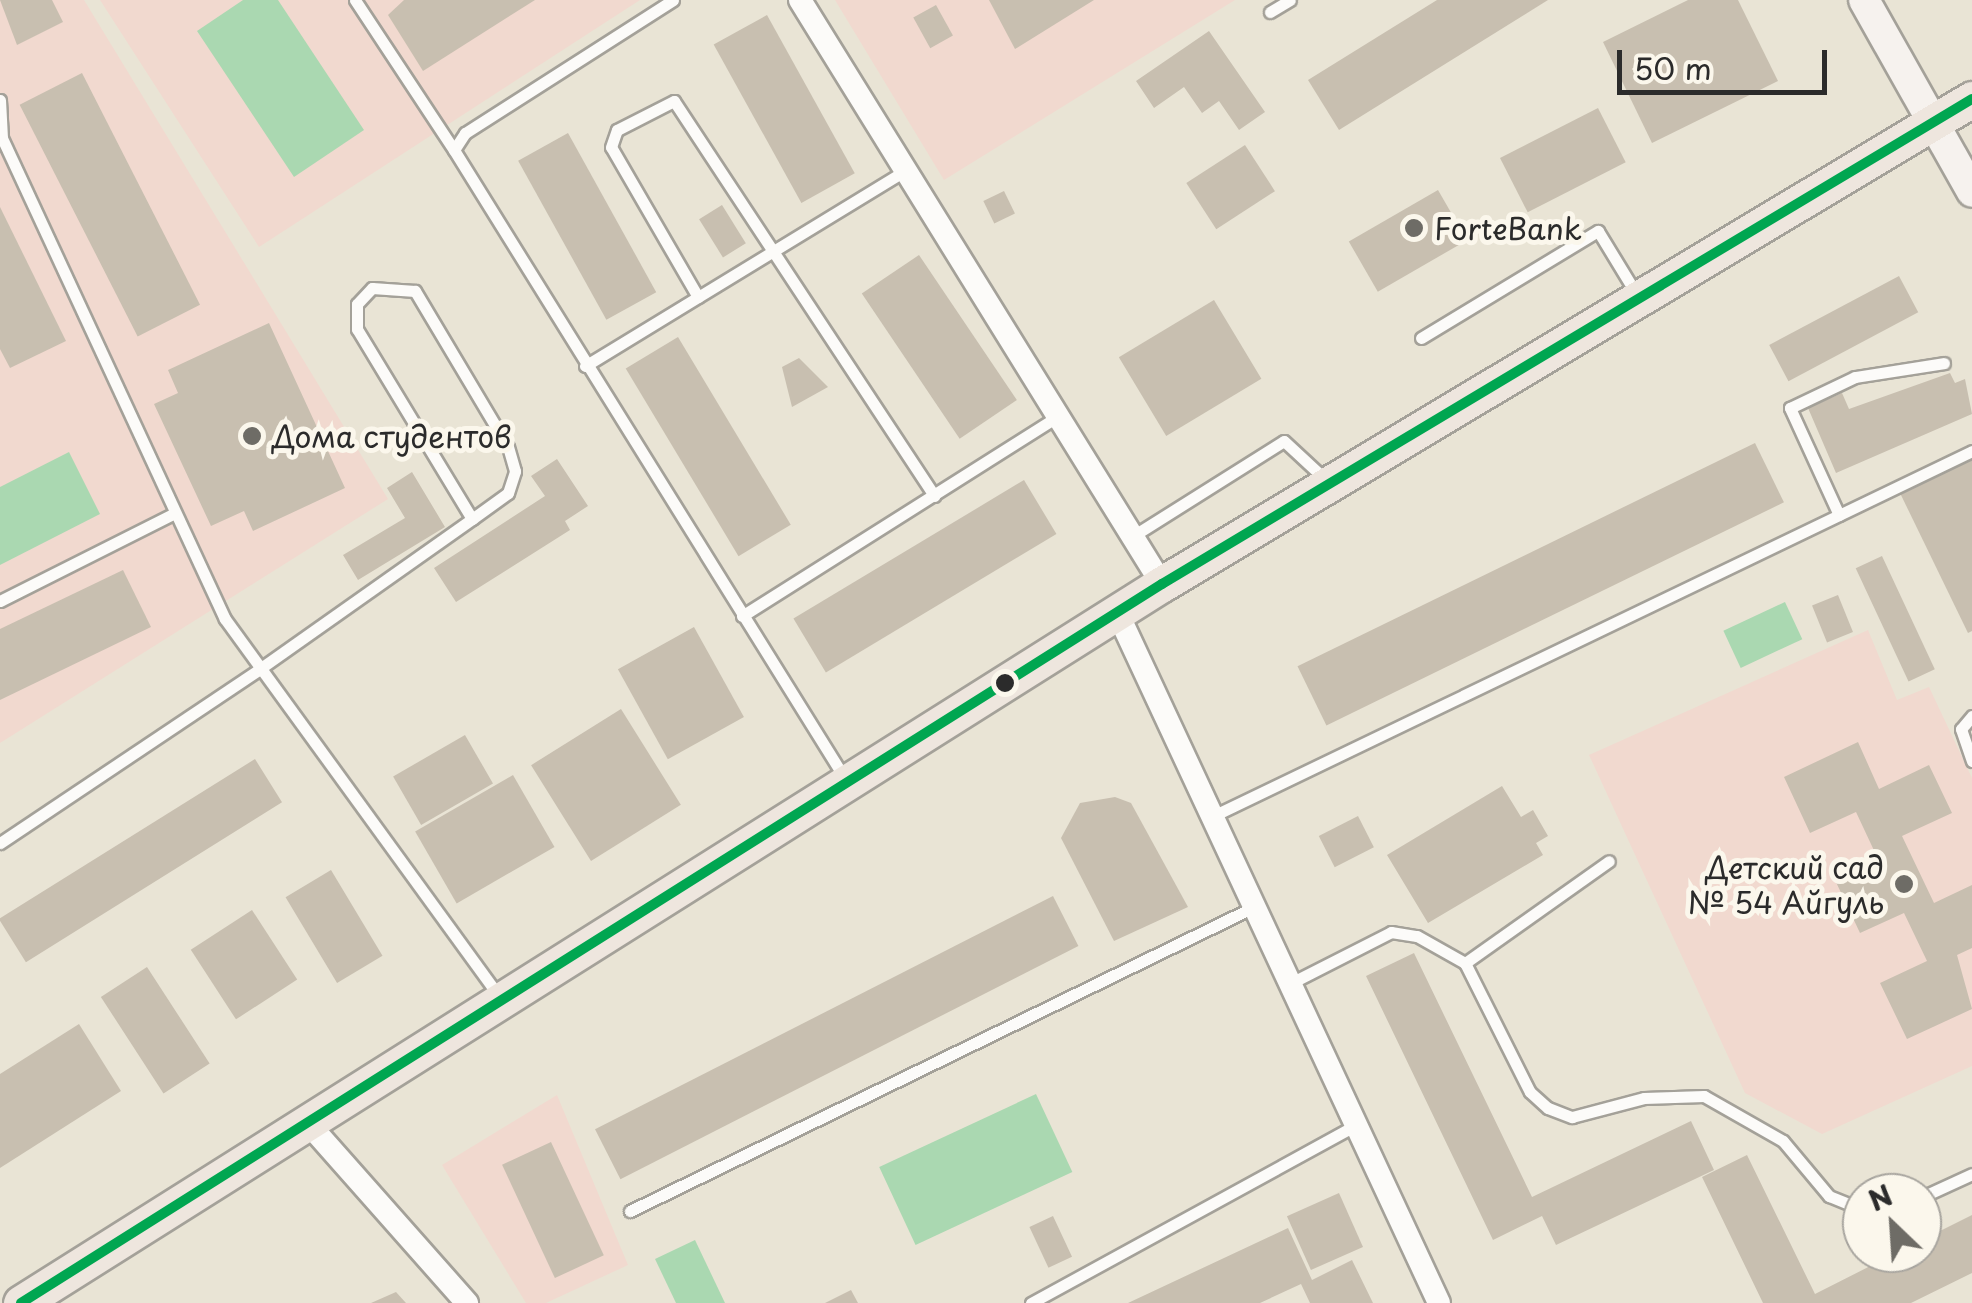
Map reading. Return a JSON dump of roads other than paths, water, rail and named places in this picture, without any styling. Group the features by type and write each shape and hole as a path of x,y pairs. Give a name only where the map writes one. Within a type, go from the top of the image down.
{"main road":[{"path":"1864,0 1972,192"},
{"path":"21,1303 1162,584 1972,99"}],"street":[{"path":"800,0 1162,584"},
{"path":"1117,612 1292,982 1350,1128 1438,1303"},
{"path":"306,1121 467,1303"}],"lane":[{"path":"355,0 454,150 846,781"},
{"path":"454,150 465,134 673,0"},
{"path":"1270,12 1290,0"},
{"path":"0,100 2,138 171,515 258,670 500,999"},
{"path":"698,297 611,147 617,130 666,103 682,106 934,496"},
{"path":"585,366 906,170"},
{"path":"1421,338 1598,230 1639,298"},
{"path":"0,844 258,670 472,519 508,493 516,471 508,447 415,291 372,288 357,304 357,329 472,519"},
{"path":"1839,515 1790,408 1855,377 1944,362"},
{"path":"742,616 1058,416"},
{"path":"1133,536 1284,442 1330,483"},
{"path":"1214,816 1972,451"},
{"path":"0,601 171,515"},
{"path":"1972,716 1961,729 1972,761"},
{"path":"1464,963 1609,860"},
{"path":"630,1211 1256,906"},
{"path":"1292,982 1392,932 1464,963 1548,1108 1572,1117 1644,1098 1704,1096 1783,1141 1829,1196 1842,1201"},
{"path":"1031,1303 1350,1128"},
{"path":"1942,1188 1972,1174"}],"place":[{"name":"ForteBank","path":"1414,228"},
{"name":"Дома студентов","path":"252,436"},
{"name":"Детский сад № 54 Айгуль","path":"1904,884"}]}
